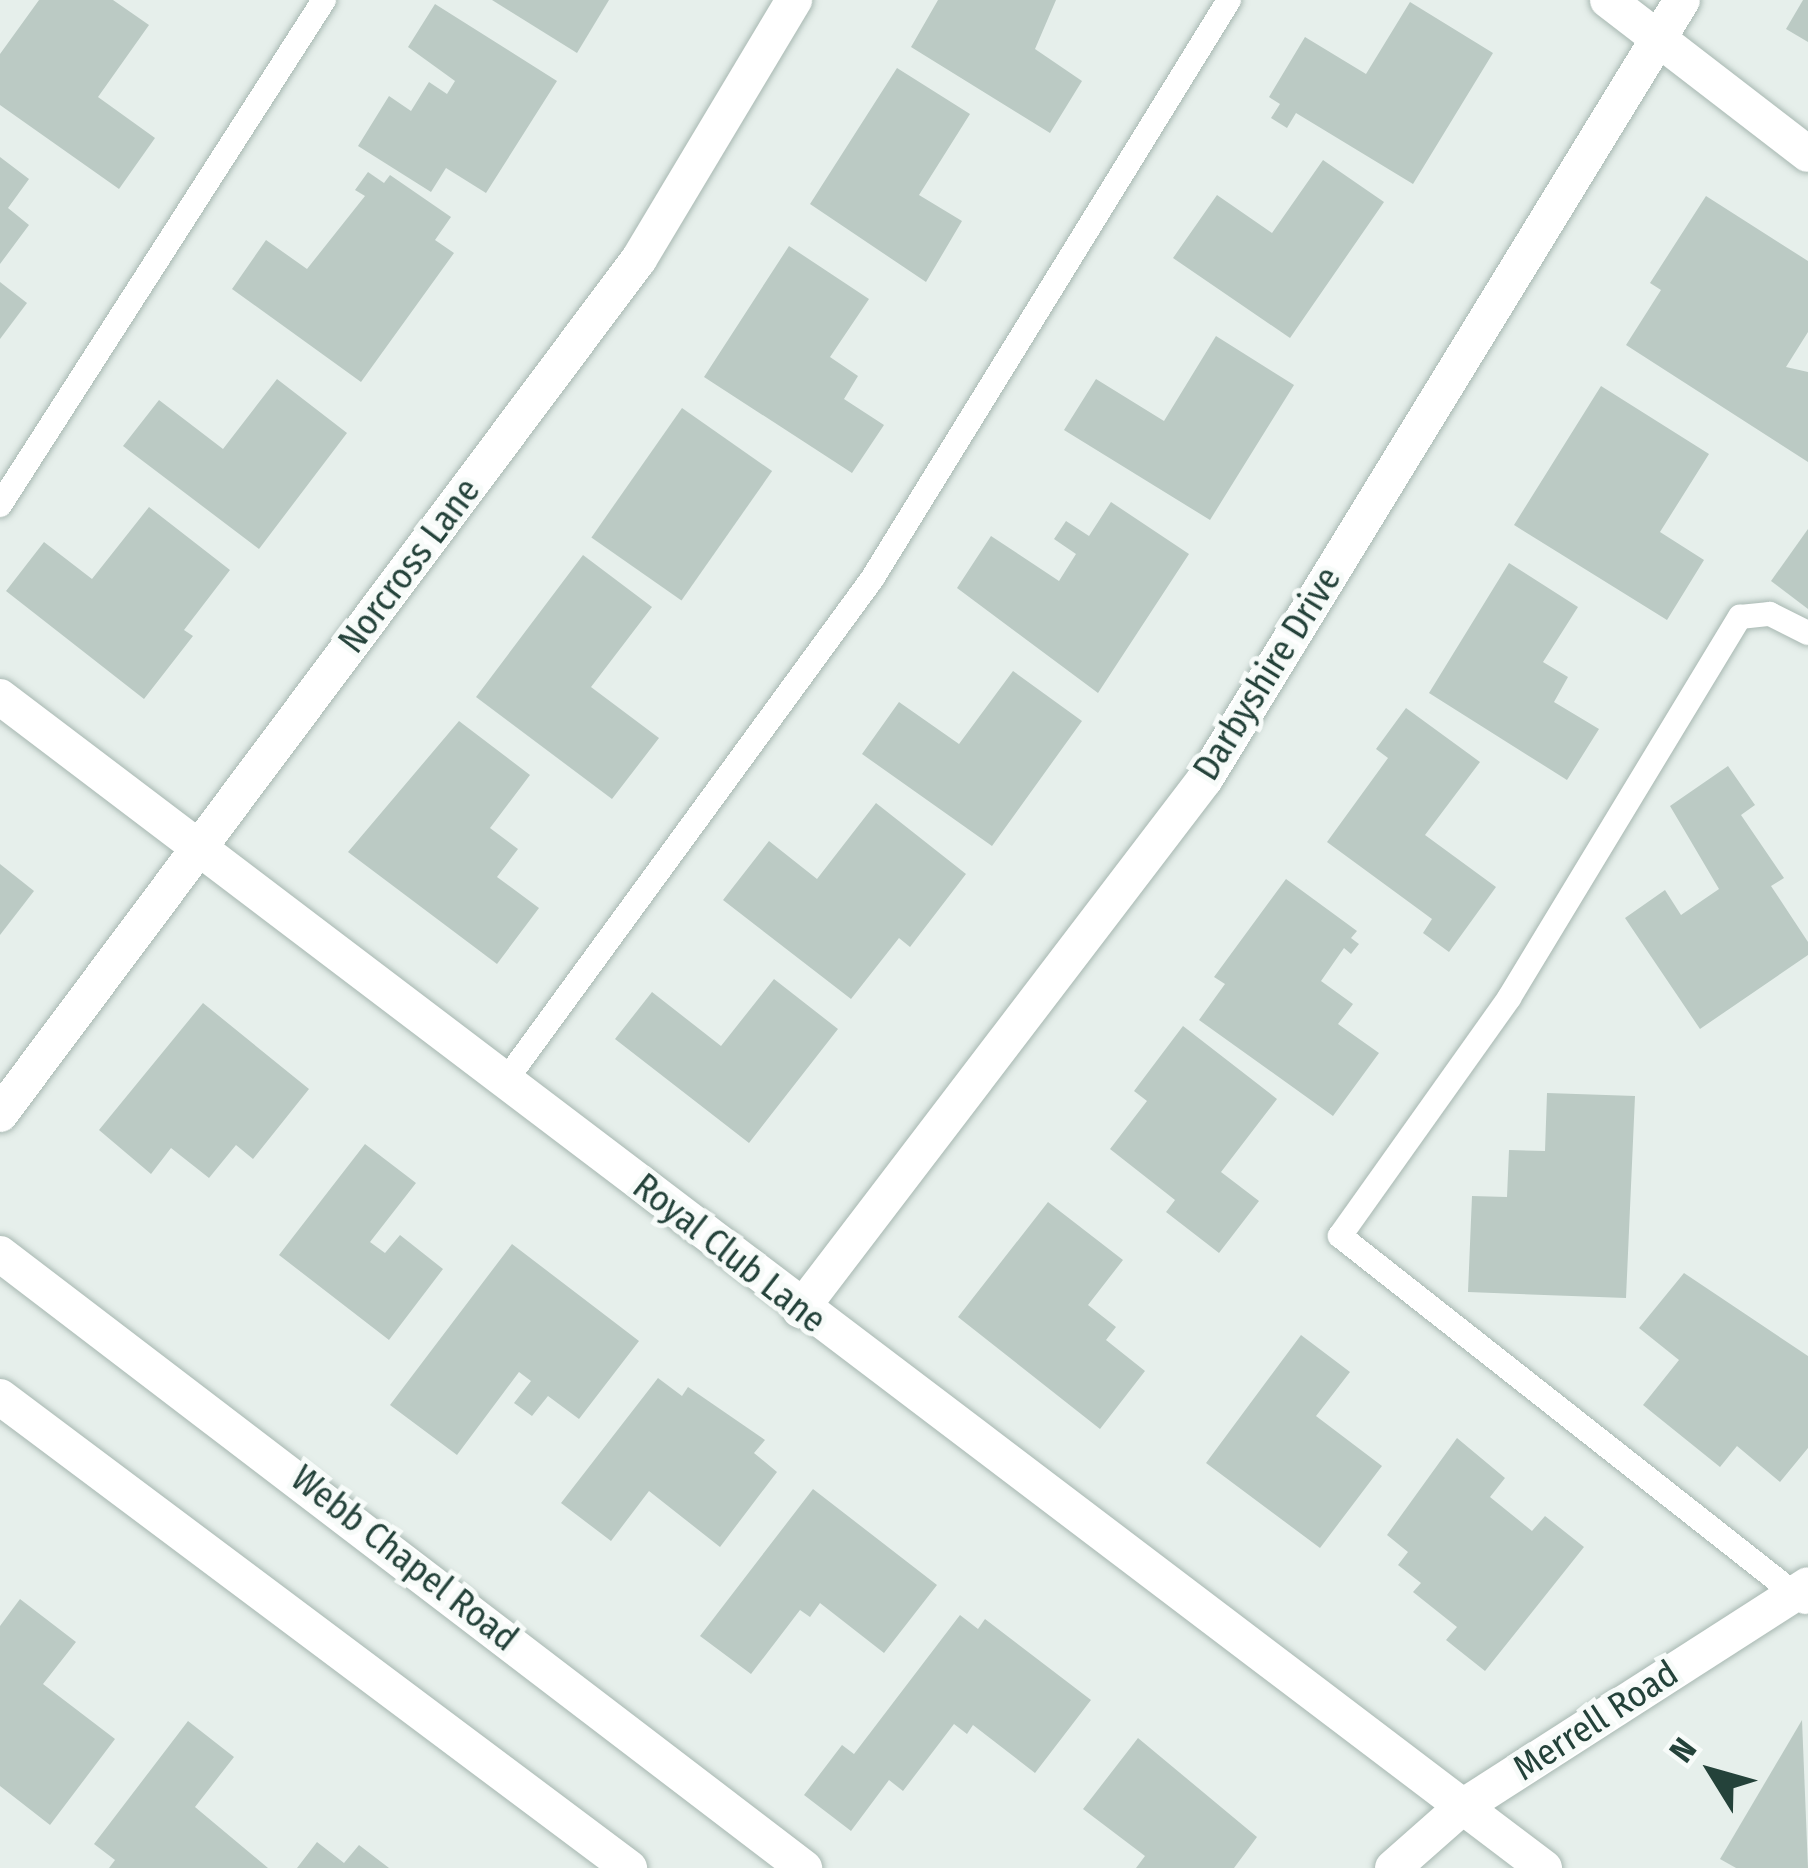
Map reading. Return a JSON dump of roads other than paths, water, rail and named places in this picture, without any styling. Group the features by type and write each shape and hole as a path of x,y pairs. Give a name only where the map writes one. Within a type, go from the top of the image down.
{"street":[{"name":"Norcross Lane","path":"0,1114 639,259 794,0"},
{"path":"1608,0 1808,154"},
{"name":"Darbyshire Drive","path":"800,1310 1205,779 1682,0"},
{"name":"Royal Club Lane","path":"0,697 198,852 506,1080 800,1310 1544,1868"},
{"name":"Webb Chapel Road","path":"0,1254 804,1868"},
{"path":"0,1397 629,1868"},
{"name":"Merrell Road","path":"1394,1868 1461,1808 1803,1594"}],"lane":[{"path":"0,505 324,0"},
{"path":"506,1080 872,579 1229,0"},
{"path":"1803,1594 1340,1236 1509,998 1740,617 1771,614 1808,633"}]}
